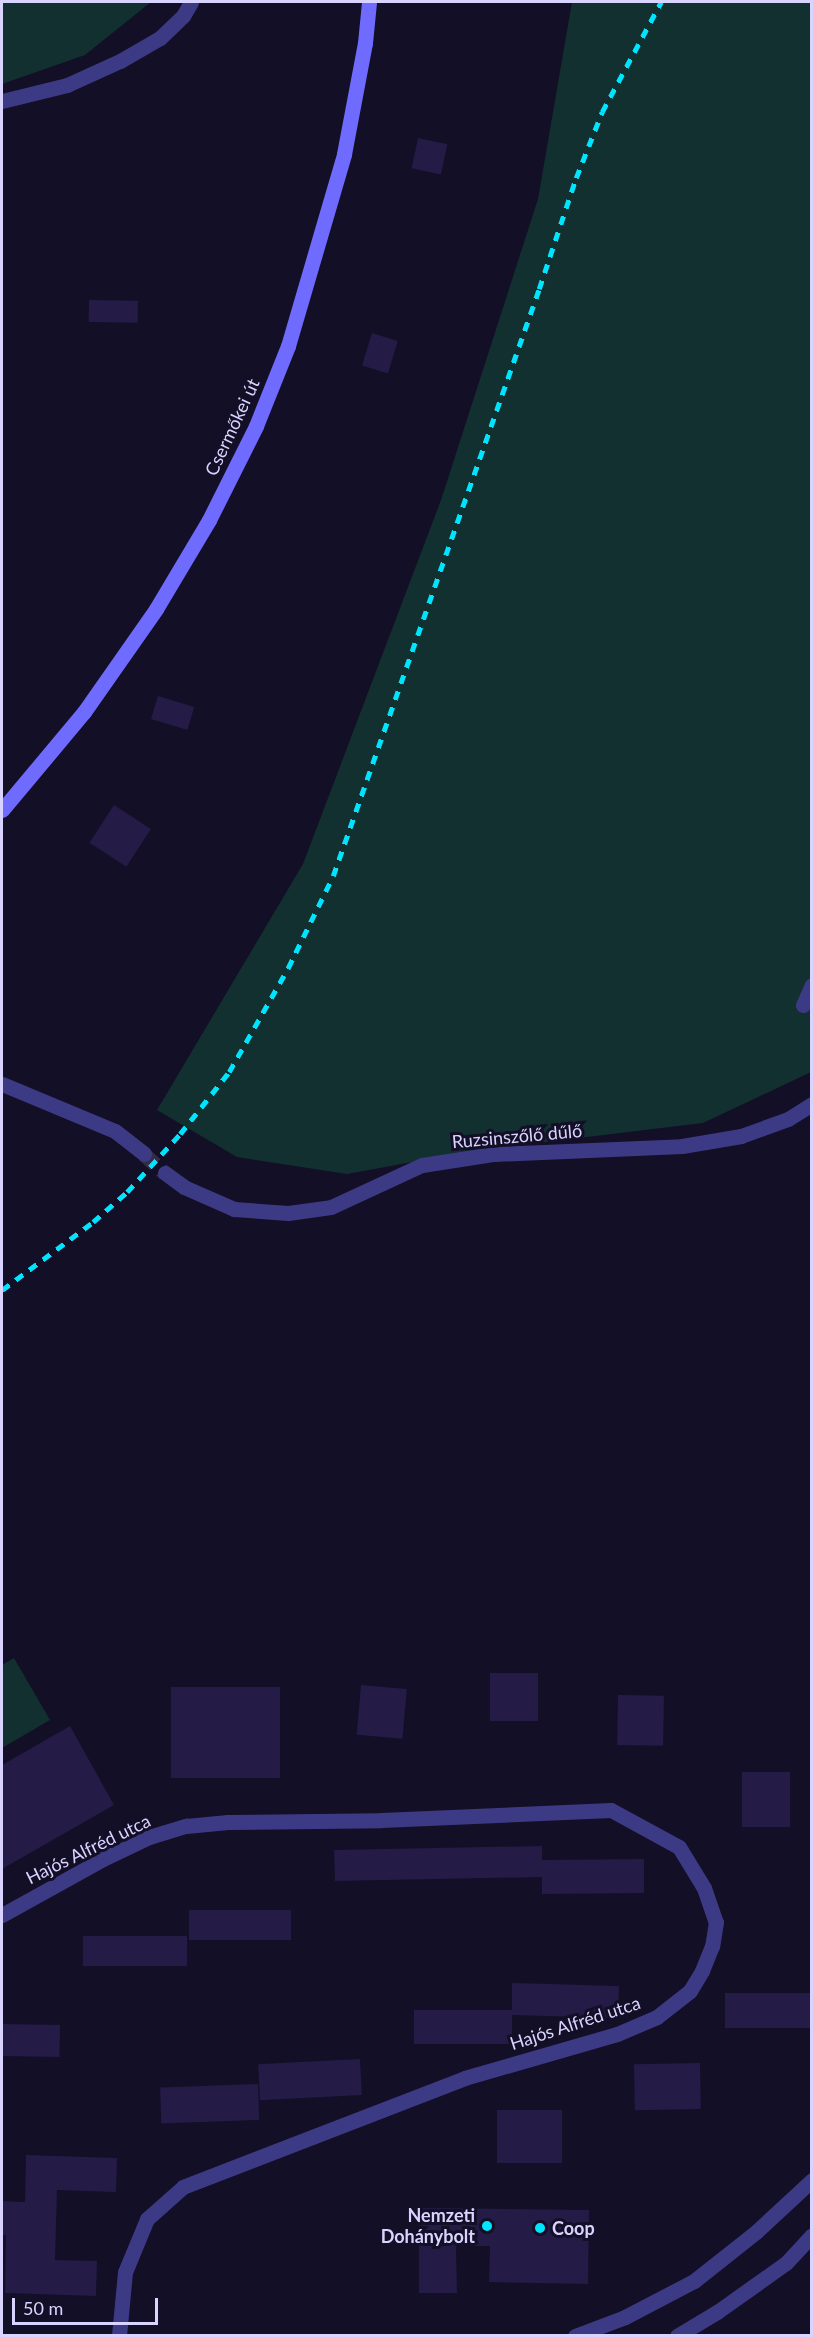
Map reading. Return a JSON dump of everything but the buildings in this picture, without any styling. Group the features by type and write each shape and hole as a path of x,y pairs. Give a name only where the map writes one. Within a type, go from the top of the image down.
{"main road":[{"name":"Csermőkei út","path":"2,810 84,711 156,609 209,520 256,426 288,346 344,154 365,43 369,2"}],"street":[{"path":"2,101 67,85 120,62 160,38 183,16 191,2"},
{"path":"803,1005 812,985"},
{"path":"2,1084 115,1131 144,1154"},
{"name":"Ruzsinszőlő dűlő","path":"165,1173 184,1187 234,1209 288,1214 331,1207 422,1165 494,1154 682,1146 741,1136 788,1119 812,1104"},
{"name":"Hajós Alfréd utca","path":"2,1915 149,1837 186,1826 228,1822 381,1820 611,1810 679,1847 704,1888 716,1922 712,1947 702,1971 690,1990 657,2017 617,2034 465,2078 183,2187 147,2219 124,2272 119,2336"},
{"path":"575,2336 625,2317 694,2281 757,2231 812,2180"},
{"path":"676,2336 717,2312 786,2263 812,2235"}],"green space":[{"path":"2,2 151,2 85,55 2,84"},
{"path":"572,2 811,2 811,1072 703,1123 478,1150 347,1174 237,1157 157,1110 303,864 441,500 538,199"},
{"path":"14,1658 50,1720 2,1748 2,1665"}],"tunnel":[{"path":"144,1154 165,1173"}],"railway":[{"path":"2,1290 93,1222 127,1192 180,1134 229,1072 288,968 333,876 576,178 602,112 661,2"}],"place":[{"name":"Nemzeti Dohánybolt","path":"487,2226"},
{"name":"Coop","path":"540,2228"}]}
